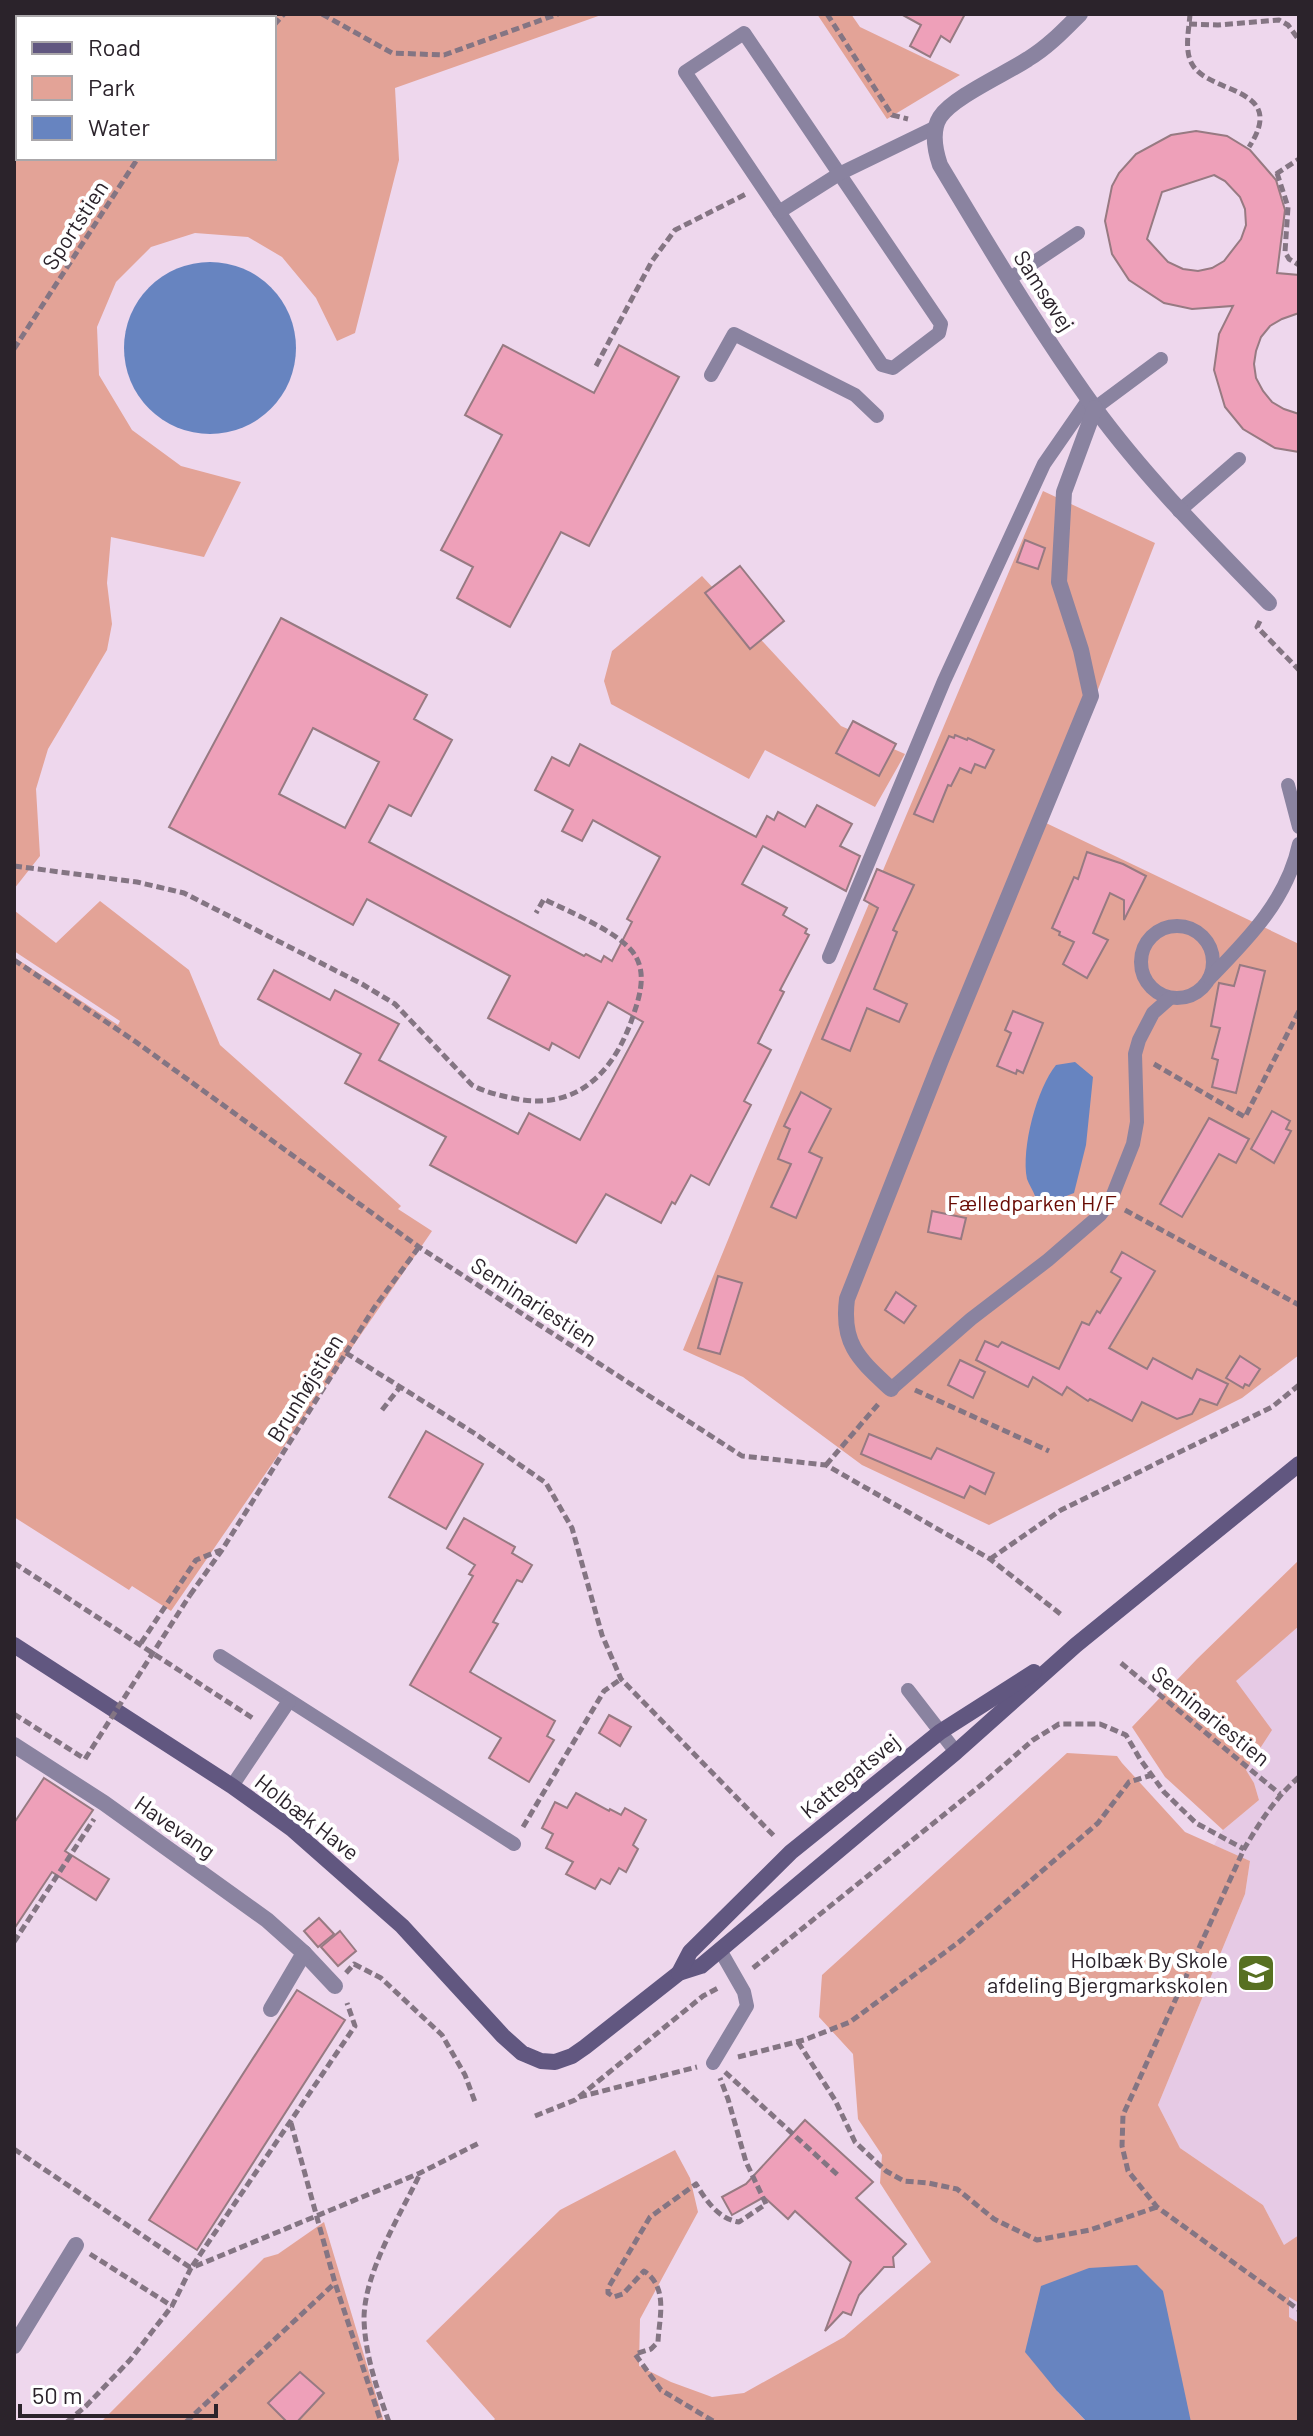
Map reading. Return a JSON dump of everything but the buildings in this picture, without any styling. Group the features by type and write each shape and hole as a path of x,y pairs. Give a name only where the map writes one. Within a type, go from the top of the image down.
{"street":[{"path":"936,127 940,116 957,101 1031,57 1080,14"},
{"name":"Samsøvej","path":"936,127 934,148 940,165 1009,279 1092,404 1179,511 1269,603"},
{"path":"895,1386 856,1355 845,1322 847,1299 941,1060 1091,696 1081,650 1059,582 1064,492 1092,404"},
{"name":"Kattegatsvej","path":"541,2061 555,2062 572,2056 679,1973 701,1966 956,1752 1076,1645 1299,1464"},
{"name":"Holbæk Have","path":"14,1645 232,1786 301,1836 387,1910 503,2036 522,2053 541,2061"},
{"name":"Kattegatsvej","path":"679,1973 690,1952 791,1852 940,1732 1076,1645"},
{"name":"Havevang","path":"14,1745 104,1803 267,1920 335,1986"},
{"path":"271,2009 304,1953"},
{"path":"14,2346 76,2245"}],"lane":[{"path":"744,33 941,324 939,333 893,368 882,365 762,186 685,72 744,33"},
{"path":"779,212 839,174 936,127"},
{"path":"1009,279 1078,233"},
{"path":"711,375 734,334 855,395 877,416"},
{"path":"829,957 944,681 1044,464 1092,404 1161,359"},
{"path":"1179,511 1239,459"},
{"path":"1288,785 1299,827"},
{"path":"1210,979 1213,956 1203,936 1193,929 1171,926 1149,938 1140,961 1142,974 1149,985 1158,994 1170,998 1194,995 1203,988 1264,919 1283,886 1299,844"},
{"path":"895,1386 935,1349 1048,1260 1100,1215 1110,1202 1133,1144 1137,1122 1135,1054 1148,1020 1170,998"},
{"path":"220,1656 514,1844"},
{"path":"908,1690 956,1752"},
{"path":"232,1786 289,1701"},
{"path":"713,2063 747,2006 746,1997 720,1950"}],"path":[{"path":"322,14 392,53 444,55 558,14"},
{"path":"827,14 892,115 936,127"},
{"path":"1190,14 1187,52 1196,71 1238,92 1258,110 1259,124 1249,147"},
{"path":"1189,24 1279,20 1288,25 1299,40"},
{"path":"1299,159 1275,174 1288,207 1285,252 1289,259 1299,265"},
{"name":"Sportstien","path":"14,349 137,160"},
{"path":"596,366 652,261 675,230 762,186"},
{"path":"1269,603 1257,627 1299,670"},
{"path":"14,866 137,882 184,893 395,1004 472,1085 484,1091 527,1101 547,1102 562,1099 584,1088 600,1074 618,1050 639,998 642,972 636,955 624,941 544,899 536,913"},
{"name":"Seminariestien","path":"14,960 149,1051 419,1247 742,1456 826,1465 990,1559 1063,1616"},
{"path":"1135,1054 1245,1117 1296,1023 1299,1011"},
{"path":"1110,1202 1299,1305"},
{"name":"Brunhøjstien","path":"14,1714 85,1759 222,1550 374,1308 419,1247"},
{"path":"346,1353 474,1433 546,1483 572,1528 602,1635 621,1679 791,1852"},
{"path":"990,1559 1061,1510 1272,1407 1299,1385"},
{"path":"826,1465 895,1386 1049,1451"},
{"path":"382,1410 400,1387"},
{"name":"Brunhøjstien","path":"141,1643 196,1560 222,1550"},
{"path":"14,1563 270,1730"},
{"name":"Seminariestien","path":"1121,1663 1280,1794"},
{"path":"514,1844 604,1691 621,1679"},
{"path":"577,2098 703,1996 736,1979 770,1955 1033,1740 1059,1724 1100,1724 1126,1735 1164,1792 1196,1823 1244,1849"},
{"path":"535,2116 577,2098 798,2042 850,2022 959,1942 1098,1823 1129,1782 1152,1775"},
{"path":"1299,1777 1264,1814 1244,1849 1123,2115 1122,2146 1128,2171 1157,2207 1299,2310"},
{"path":"14,1942 104,1803"},
{"path":"67,2422 130,2360 172,2306 191,2268 355,2026 349,2006 335,1986 354,1964 381,1978 442,2035 465,2075 475,2102"},
{"path":"798,2042 835,2100 855,2142 886,2171 904,2181 957,2189 994,2219 1037,2240 1090,2230 1157,2207"},
{"path":"713,2063 747,2090 840,2177"},
{"path":"713,2063 728,2099 746,2162 766,2204 739,2222 731,2220 718,2213 696,2184 650,2217 608,2288 608,2293 614,2297 623,2294 644,2271 649,2274 663,2305 658,2342 651,2349 635,2354 661,2390 713,2421"},
{"path":"290,2122 335,2283 386,2421"},
{"path":"191,2268 420,2173 479,2143"},
{"path":"14,2149 191,2268"},
{"path":"386,2421 371,2370 364,2318 371,2276 420,2173"},
{"path":"76,2245 172,2306"},
{"path":"186,2422 335,2283"}],"shaded area":[{"name":"Holbæk By Skole afdeling Bjergmarkskolen","path":"1299,1626 1299,2323 1289,2317 1287,2251 1263,2205 1180,2148 1158,2105 1245,1894 1250,1861 1214,1845 1223,1830 1259,1800 1246,1770 1235,1681"}],"green space":[{"path":"14,14 604,14 395,88 399,160 355,333 337,341 316,298 282,257 248,237 195,233 151,247 116,282 97,327 99,375 132,430 181,466 241,482 204,557 111,537 107,583 112,624 107,650 48,749 36,789 40,856 14,889"},
{"path":"817,14 851,14 860,27 960,75 887,119"},
{"name":"Fælledparken H/F","path":"1043,491 1155,543 1046,823 1299,944 1299,1355 1242,1398 989,1525 862,1465 743,1377 683,1350"},
{"path":"702,576 841,726 905,754 875,807 765,750 749,779 611,704 604,681 612,651"},
{"path":"14,900 15,911 56,943 100,901 189,970 220,1045 401,1206 398,1209 432,1231 171,1611 132,1586 129,1590 14,1517 14,957 118,1025 120,1021 14,951"},
{"path":"1299,1560 1299,1626 1236,1681 1272,1730 1246,1770 1259,1800 1223,1830 1165,1777 1132,1727"},
{"path":"1067,1753 1117,1756 1185,1832 1250,1861 1245,1894 1158,2105 1180,2148 1263,2205 1284,2245 1299,2235 1299,2303 1289,2297 1289,2317 1299,2323 1299,2422 1173,2422 1057,2391 1087,2422 492,2422 495,2419 426,2341 560,2210 675,2150 690,2178 698,2212 640,2319 639,2366 671,2382 712,2397 744,2393 844,2337 931,2262 880,2183 882,2155 858,2119 853,2054 819,2017 822,1975"},
{"path":"324,2222 384,2422 101,2422 264,2258 278,2254"}],"water":[{"path":"210,262 243,269 271,287 289,315 296,348 289,381 271,409 243,427 210,434 177,427 149,409 131,381 124,348 131,315 149,287 177,269"},
{"path":"1075,1062 1093,1077 1086,1145 1074,1193 1056,1200 1035,1196 1027,1179 1026,1166 1032,1119 1043,1088 1056,1065"},
{"path":"1137,2265 1163,2291 1191,2422 1087,2422 1025,2352 1041,2286 1089,2268"}],"place":[{"name":"Holbæk By Skole afdeling Bjergmarkskolen","path":"1256,1973"}]}
